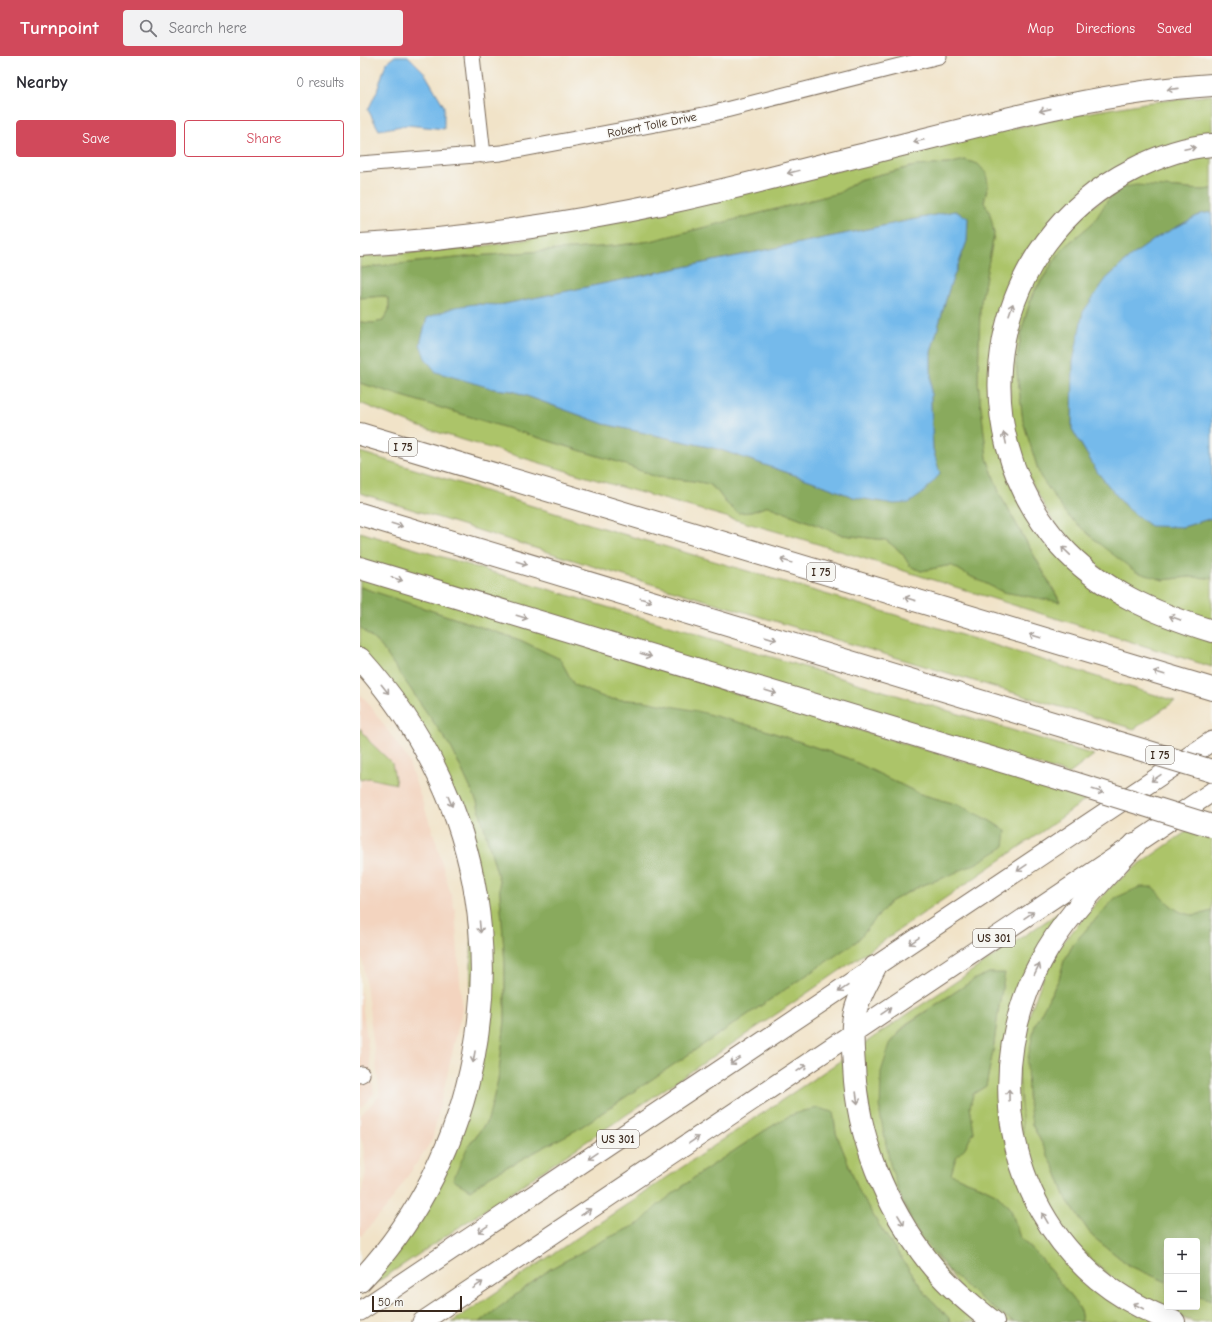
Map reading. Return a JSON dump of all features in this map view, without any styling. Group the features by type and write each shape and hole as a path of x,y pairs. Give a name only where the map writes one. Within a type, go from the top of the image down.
{"highway":[{"path":"360,245 446,238 504,231 601,216 683,199 1070,104 1153,91 1212,85"},
{"path":"1212,145 1186,149 1168,154 1117,177 1092,194 1068,215 1048,238 1020,287 1010,312 1004,337 1000,365 999,391 1001,418 1005,439 1013,465 1030,503 1044,525 1061,546 1105,585 1133,601 1163,614 1212,631"},
{"path":"360,419 446,460"},
{"name":"I 75","path":"360,434 1204,687"},
{"name":"I 75","path":"360,514 1212,771"},
{"path":"360,568 1212,826"},
{"path":"360,659 406,718 437,772 451,804 462,837 474,888 479,917 482,964 480,1012 474,1059 466,1093 450,1140 438,1168 406,1224 388,1249 360,1281"},
{"path":"1135,844 1066,922 1041,960 1031,981 1023,1002 1013,1040 1009,1077 1010,1114 1016,1149 1029,1188 1048,1224 1059,1239 1084,1266 1108,1287 1144,1309 1174,1322"},
{"path":"875,967 861,994 854,1019 853,1033 857,1101 867,1143 881,1183 901,1221 929,1262 951,1286 993,1322"}],"main road":[{"name":"US 301","path":"360,1311 1212,741"},
{"name":"US 301","path":"422,1322 1212,792"}],"street":[{"path":"472,56 483,154"},
{"name":"Robert Tolle Drive","path":"360,164 501,153 714,113 939,56"}],"shaded area":[{"path":"360,694 367,701 407,758 434,835 455,910 462,1010 432,1140 387,1207 360,1237 360,1198 366,1173 363,1144 360,1137 360,1116 380,1095 363,960 360,956 360,780 369,778 396,783 392,763 370,742 360,728"},
{"path":"360,987 374,1094 360,1108"}],"green space":[{"path":"1212,95 1212,139 1133,162 1007,294 1000,314 994,340 990,364 990,391 1022,507 1046,544 1212,641 1212,667 789,535 607,483 420,427 360,403 360,383 621,463 656,477 709,484 718,492 726,503 751,512 768,506 843,535 886,540 902,553 910,566 921,571 951,565 1003,592 1060,601 1000,495 987,458 978,382 980,307 994,234 989,211 984,202 988,184 965,160 948,164 915,166 882,174 859,180 839,193 651,241 613,246 476,256 360,268 360,257 484,246 568,233 1057,118 1144,103"},
{"path":"1212,152 1212,189 1201,190 1159,187 1094,222 1062,249 1032,294 1023,325 1016,364 1023,421 1040,476 1163,580 1189,577 1212,578 1212,621 1155,600 1104,571 1070,542 1051,518 1026,472 1010,417 1010,346 1027,290 1075,218 1145,171"},
{"path":"965,160 978,164 986,173 988,184 984,202 989,211 994,234 980,307 978,382 987,458 1000,495 1060,602 1003,592 951,565 921,571 910,566 902,553 886,540 843,535 768,506 751,512 738,513 726,503 718,492 709,484 656,477 621,463 360,383 360,322 373,323 383,321 389,310 389,299 383,296 360,298 360,268 476,256 613,246 651,241 839,193 859,180 882,174 915,166 948,164","holes":["955,211 968,218 967,241 949,289 931,352 933,449 940,474 853,497 812,481 718,449 604,424 513,391 494,389 420,344 427,318 475,304 500,305"]},
{"path":"1136,185 1201,190 1212,189 1212,212 1201,214 1158,237 1130,257 1106,279 1073,362 1072,429 1098,473 1126,507 1183,527 1212,518 1212,578 1189,577 1163,580 1136,572 1102,546 1066,514 1040,476 1023,421 1016,364 1023,325 1033,294 1062,249 1094,222 1107,201 1121,188"},
{"path":"383,296 389,299 389,310 383,321 373,323 360,322 360,298"},
{"path":"360,452 596,526 926,624 1175,701 1134,729 608,571 360,493"},
{"path":"360,532 1094,755 1069,774 360,564"},
{"path":"360,576 724,690 1088,798 1047,828 781,1011 361,1293 360,1291 470,1093 472,853 360,653 360,627 381,646 452,749 477,802 499,880 505,964 505,1021 498,1080 488,1120 467,1148 469,1190 490,1176 578,1129 857,941 890,902 920,886 948,876 1006,831 987,819 959,805 920,794 847,758 759,728 644,701 608,699 574,685 560,659 520,640 360,587"},
{"path":"360,587 520,640 560,659 574,685 608,699 644,701 697,711 759,728 847,758 920,794 959,805 987,819 1006,831 1004,847 977,863 948,876 920,886 890,902 857,941 578,1129 490,1176 470,1190 453,1180 467,1148 488,1120 498,1080 505,1021 505,964 499,880 477,802 452,749 381,646 360,627"},
{"path":"360,728 370,742 392,763 396,784 369,778 360,780"},
{"path":"1190,829 1212,836 1212,910 1200,914 1186,914 1174,908 1153,887 1115,898 1074,943 1064,961 1059,979 1049,997 1032,1124 1055,1169 1067,1200 1092,1236 1130,1266 1164,1281 1164,1310 1200,1310 1200,1296 1212,1300 1212,1322 1195,1322 1166,1313 1133,1297 1056,1226 1019,1135 1019,1042 1051,957 1108,889 1138,865"},
{"path":"1140,887 1153,887 1174,908 1186,914 1200,914 1212,910 1212,1300 1200,1296 1200,1238 1164,1238 1164,1281 1130,1266 1092,1236 1067,1200 1055,1169 1032,1124 1028,1098 1027,1063 1035,1024 1059,979 1064,961 1074,943 1115,898"},
{"path":"1064,909 1015,1006 1027,1199 1157,1322 1082,1322 1080,1309 1039,1256 1020,1238 1011,1210 997,1194 951,1174 956,1157 964,1149 974,1132 970,1107 973,1094 986,1086 993,1051 1004,974 989,973 975,979 906,1024 890,1044 993,1308 1014,1322 999,1322 960,1289 877,1162 859,1047"},
{"path":"989,973 1005,973 993,1051 986,1086 973,1094 970,1107 974,1132 964,1149 956,1157 951,1174 997,1194 1011,1210 1020,1238 1039,1256 1080,1309 1082,1322 1014,1322 970,1290 947,1269 920,1236 902,1201 890,1164 880,1114 881,1072 890,1044 907,1024 975,979"},
{"path":"843,1059 856,1133 978,1322 951,1322 925,1293 877,1222 860,1193 836,1133 833,1112 803,1111 789,1116 764,1131 699,1174 657,1206 640,1223 604,1240 550,1269 480,1322 452,1322"},
{"path":"818,1108 833,1112 836,1133 860,1193 877,1222 925,1293 951,1322 480,1322 550,1269 604,1240 640,1223 657,1206 699,1174 764,1131 789,1116"}],"water":[{"path":"395,56 408,56 424,72 444,106 444,129 407,125 379,130 368,110 377,91 386,63"},
{"path":"955,211 968,218 967,241 949,289 931,352 933,449 940,474 922,494 909,503 894,504 853,497 812,481 718,449 604,424 513,391 494,389 436,372 425,358 420,344 427,318 455,307 475,304 500,305"},
{"path":"1212,212 1212,518 1183,527 1150,526 1126,507 1098,473 1072,429 1073,362 1083,312 1106,279 1130,257 1158,237 1201,214"}]}
